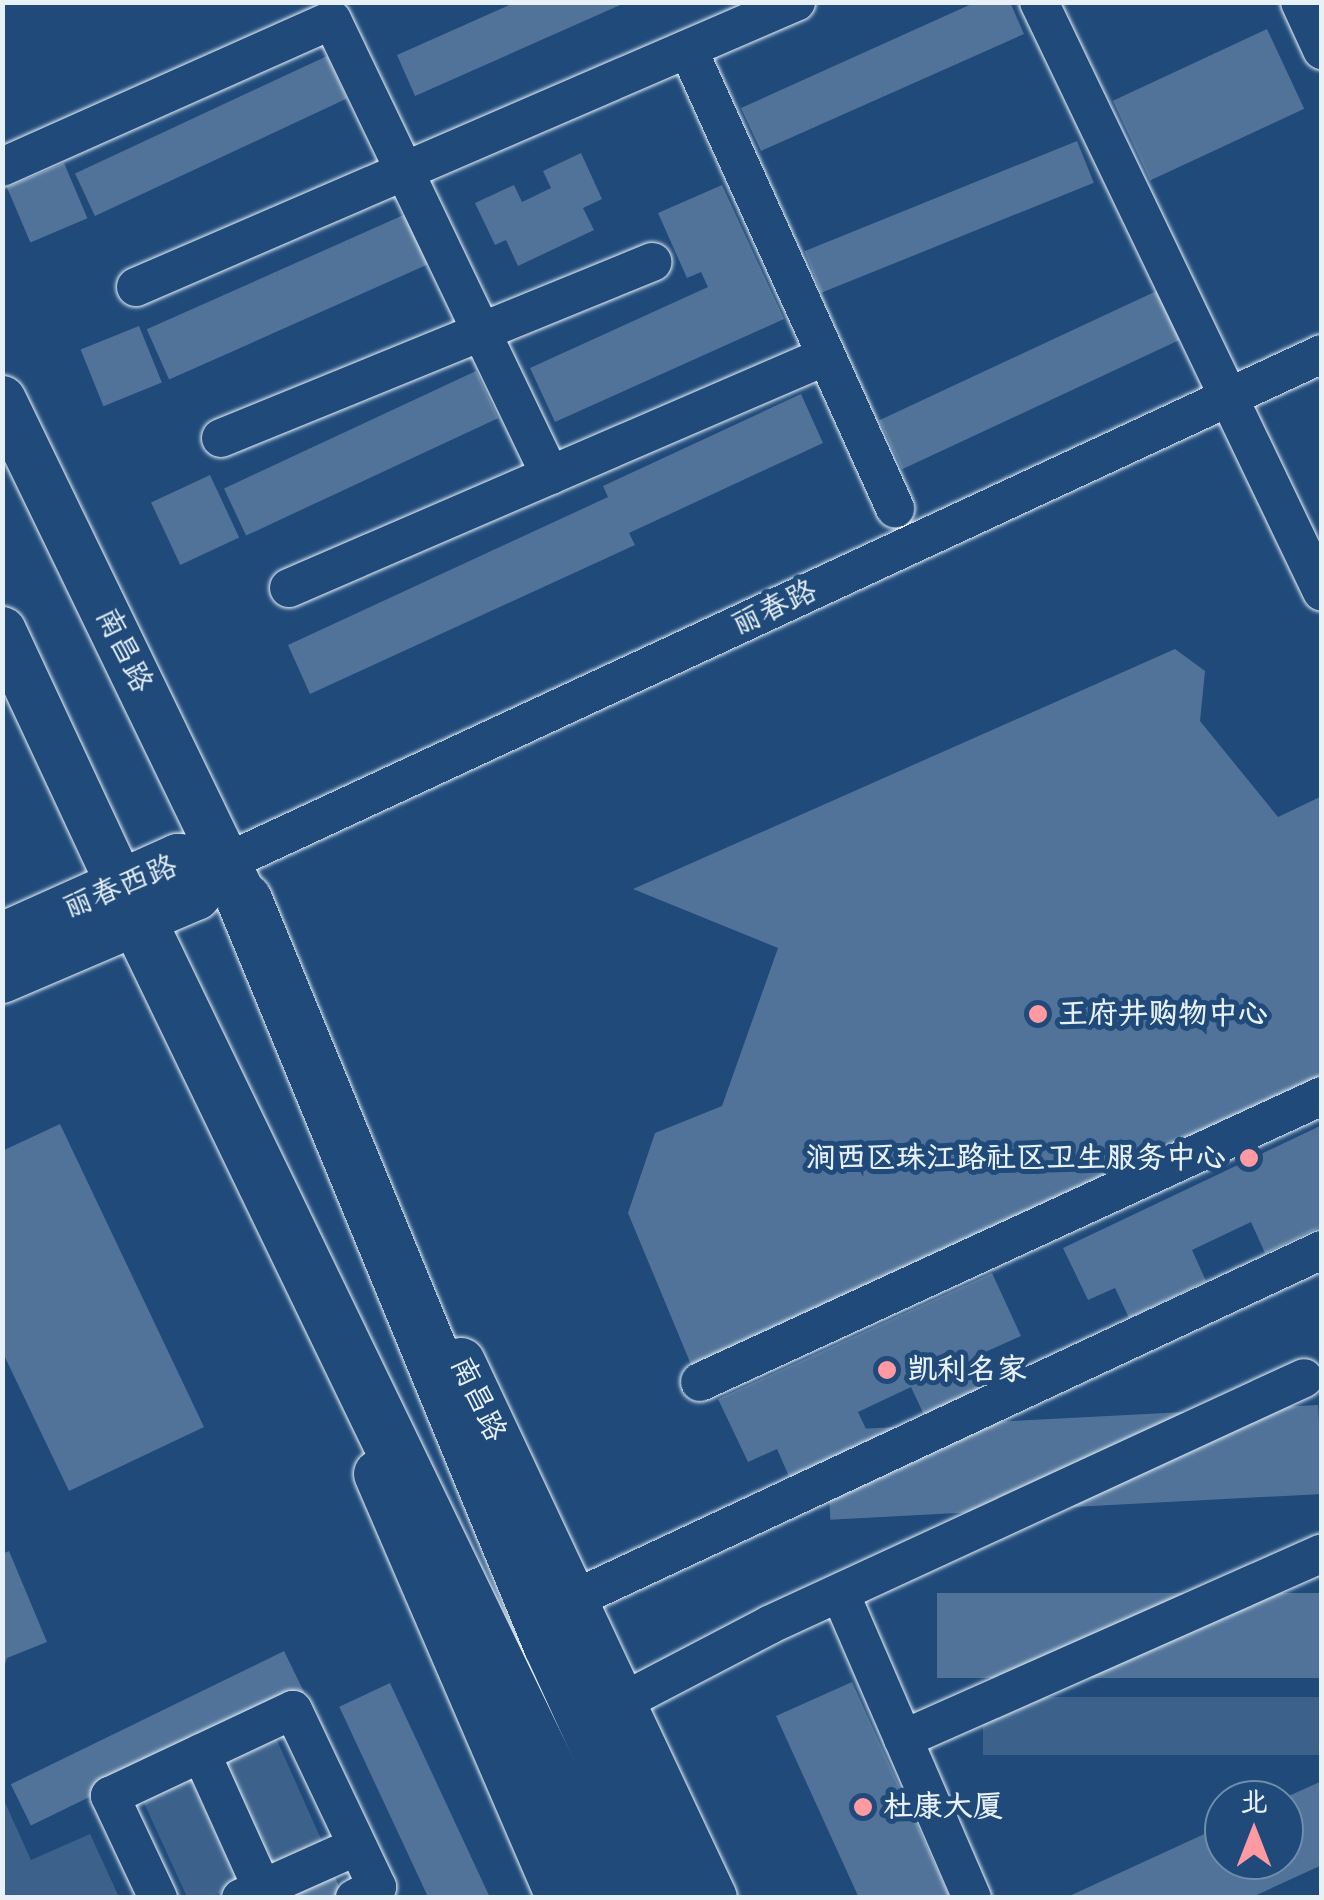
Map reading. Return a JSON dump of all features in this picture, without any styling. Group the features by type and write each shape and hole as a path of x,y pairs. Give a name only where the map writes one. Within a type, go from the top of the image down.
{"highway":[{"name":"南昌路","path":"235,881 543,1637 667,1898"},
{"name":"南昌路","path":"135,914 543,1637 610,1898"}],"main road":[{"name":"南昌路","path":"2,400 235,881"},
{"name":"南昌路","path":"2,631 135,914 560,1898"},
{"name":"丽春西路","path":"2,979 135,914 178,858 235,881"},
{"name":"丽春西路","path":"2,937 135,914"},
{"name":"南昌路","path":"543,1637 622,1702 713,1898"}],"street":[{"path":"136,287 796,2"},
{"path":"1039,2 1232,396 1322,592"},
{"path":"1300,2 1322,50"},
{"path":"2,168 332,20 550,475"},
{"path":"688,49 895,508"},
{"path":"221,438 652,262"},
{"name":"丽春路","path":"235,881 1322,354"},
{"path":"289,588 826,356"},
{"path":"700,1382 1322,1096"},
{"path":"543,1637 1322,1250"},
{"path":"622,1702 840,1593 1304,1378"},
{"path":"903,1739 1322,1553"},
{"path":"840,1593 972,1898"},
{"path":"158,1898 110,1796 292,1710 377,1887 355,1898"},
{"path":"201,1753 252,1893 358,1846"}],"shaded area":[{"path":"983,1697 1321,1697 1321,1755 983,1755"},
{"path":"272,1729 327,1853 275,1876 220,1752"},
{"path":"187,1770 239,1885 211,1897 187,1897 139,1792"},
{"path":"2,1796 31,1860 90,1834 119,1897 3,1897"}],"building":[{"path":"516,2 627,2 415,96 397,55"},
{"path":"976,2 1010,2 1024,34 761,151 741,108"},
{"path":"1267,29 1304,109 1150,181 1113,101"},
{"path":"327,56 347,99 95,216 75,173"},
{"path":"1077,141 1094,183 821,293 804,251"},
{"path":"581,153 602,199 583,208 594,230 518,266 506,240 495,245 475,203 514,185 522,202 551,188 543,171"},
{"path":"64,163 87,218 30,242 7,187"},
{"path":"722,185 784,319 555,422 530,368 708,287 701,272 687,278 658,213"},
{"path":"408,213 430,263 169,380 147,329"},
{"path":"1163,288 1186,337 902,469 879,420"},
{"path":"139,326 162,383 103,406 81,350"},
{"path":"476,371 498,418 246,536 224,488"},
{"path":"801,394 823,443 629,533 635,545 310,694 288,645 608,497 603,486"},
{"path":"210,475 239,538 180,565 151,502"},
{"name":"王府井购物中心","path":"1175,649 1205,671 1200,721 1278,817 1322,796 1322,1081 692,1367 628,1213 655,1133 722,1106 778,948 633,889"},
{"path":"60,1124 204,1427 69,1491 2,1351 2,1151"},
{"name":"凯利名家","path":"1322,1125 1322,1226 1265,1253 1251,1222 1192,1250 1206,1281 1129,1318 1115,1288 1088,1300 1063,1248"},
{"name":"凯利名家","path":"992,1273 1021,1336 983,1353 999,1386 926,1419 911,1387 858,1412 873,1444 791,1481 777,1449 748,1462 718,1399"},
{"path":"1318,1405 1322,1494 830,1520 826,1431"},
{"path":"9,1551 47,1642 7,1658 3,1670 2,1554"},
{"path":"937,1593 1322,1593 1322,1678 937,1678"},
{"path":"284,1651 304,1692 31,1826 11,1784"},
{"name":"杜康大厦","path":"852,1682 950,1898 859,1898 776,1716"},
{"path":"390,1683 490,1898 428,1898 339,1707"},
{"path":"1322,1781 1322,1865 1304,1873 1304,1789"},
{"path":"1204,1834 1204,1880 1289,1880 1250,1898 1065,1898"},
{"path":"333,1872 344,1898 275,1898"}],"place":[{"name":"王府井购物中心","path":"1038,1014"},
{"name":"涧西区珠江路社区卫生服务中心","path":"1249,1158"},
{"name":"凯利名家","path":"887,1370"},
{"name":"杜康大厦","path":"863,1807"}]}
